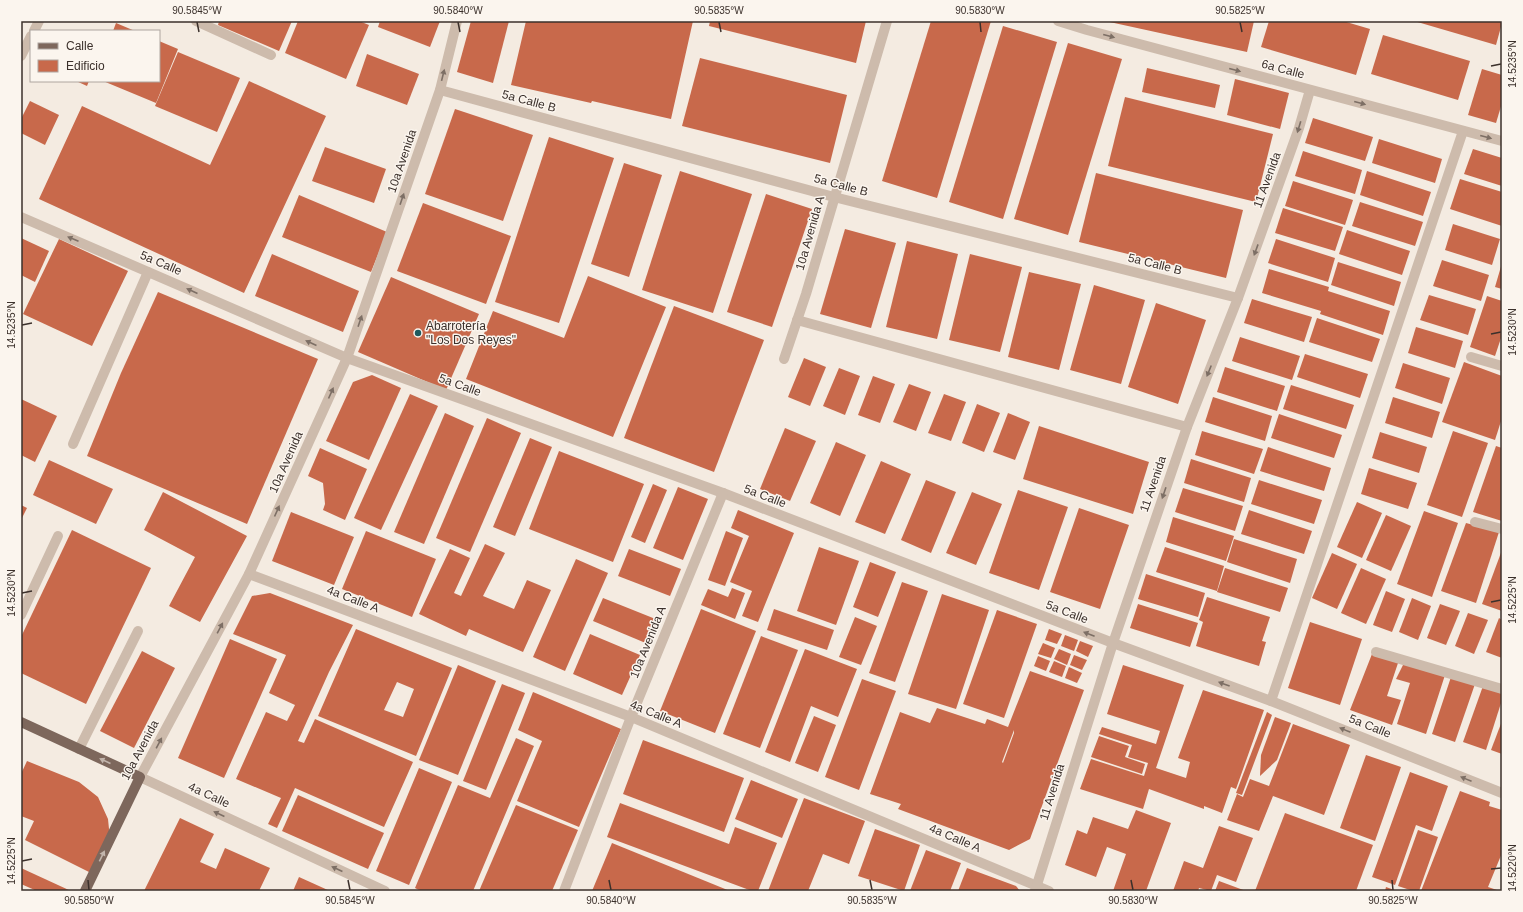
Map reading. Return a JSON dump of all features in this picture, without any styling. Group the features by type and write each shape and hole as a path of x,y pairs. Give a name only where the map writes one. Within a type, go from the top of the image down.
{"main road":[{"name":"4a Calle","path":"21,722 140,777"},
{"name":"10a Avenida","path":"85,891 140,777"}],"street":[{"path":"34,30 39,21"},
{"path":"196,21 271,55"},
{"name":"10a Avenida","path":"140,777 249,574 347,358 440,90 457,21"},
{"name":"10a Avenida A","path":"784,359 887,21"},
{"name":"6a Calle","path":"1058,21 1088,26 1310,90 1502,141"},
{"path":"21,56 30,38"},
{"name":"5a Calle B","path":"440,90 834,197 1238,298"},
{"name":"11 Avenida","path":"1036,889 1113,643 1187,427 1238,298 1299,128 1310,90"},
{"path":"1271,701 1463,130"},
{"name":"5a Calle","path":"21,216 347,358 723,493 1113,643 1271,701 1502,793"},
{"path":"73,444 148,272"},
{"path":"797,320 1187,427"},
{"path":"1471,357 1502,366"},
{"name":"10a Avenida A","path":"564,891 631,717 723,493"},
{"path":"1474,522 1502,529"},
{"path":"21,615 58,536"},
{"name":"4a Calle A","path":"249,574 631,717 1036,889 1048,891"},
{"path":"79,749 138,631"},
{"path":"1376,652 1502,689"},
{"name":"4a Calle","path":"140,777 385,891"}],"building":[{"path":"219,21 292,21 279,51 218,25"},
{"path":"298,21 359,21 369,25 346,79 285,53"},
{"path":"380,21 440,21 430,47 378,27"},
{"path":"471,21 509,21 493,83 457,72"},
{"path":"526,21 693,21 671,119 511,85"},
{"path":"710,21 866,21 856,63 709,26"},
{"path":"931,21 991,21 937,198 882,181"},
{"path":"1105,21 1254,21 1247,52"},
{"path":"1269,21 1343,21 1370,29 1356,75 1261,47"},
{"path":"1414,21 1502,21 1502,23 1496,45"},
{"path":"116,23 133,30 113,30"},
{"path":"1003,26 1057,42 1003,219 949,202"},
{"path":"1383,35 1470,61 1458,100 1371,74"},
{"path":"160,41 178,49 156,103 105,82 160,82"},
{"path":"1068,43 1122,59 1068,235 1014,219"},
{"path":"178,52 240,78 217,132 155,106"},
{"path":"367,54 419,74 407,105 356,86"},
{"path":"700,58 847,95 830,163 682,126"},
{"path":"1147,68 1220,85 1215,108 1142,92"},
{"path":"1482,69 1502,75 1502,103 1496,123 1468,115"},
{"path":"1235,79 1289,93 1280,129 1227,115"},
{"path":"249,81 326,116 244,293 39,199 82,106 210,165"},
{"path":"78,82 89,82 87,86"},
{"path":"1125,97 1273,134 1256,202 1108,166"},
{"path":"30,101 59,115 45,145 21,133 21,119"},
{"path":"455,109 533,135 503,221 425,194"},
{"path":"1313,118 1373,137 1365,161 1305,143"},
{"path":"549,137 614,158 559,323 495,302"},
{"path":"1379,139 1442,159 1435,183 1372,163"},
{"path":"325,147 386,169 374,203 312,181"},
{"path":"1473,149 1502,158 1502,186 1464,174"},
{"path":"1303,151 1362,170 1355,194 1295,176"},
{"path":"624,163 662,175 629,277 591,264"},
{"path":"680,171 752,194 713,313 642,290"},
{"path":"1367,171 1431,192 1423,216 1360,195"},
{"path":"1096,173 1243,210 1226,278 1079,242"},
{"path":"1460,179 1502,192 1502,226 1450,209"},
{"path":"1293,181 1353,200 1345,225 1285,206"},
{"path":"766,194 812,209 772,327 727,312"},
{"path":"299,195 387,232 371,272 282,237"},
{"path":"1360,202 1423,222 1415,246 1352,226"},
{"path":"423,203 511,236 486,304 397,271"},
{"path":"1283,208 1343,227 1335,251 1275,233"},
{"path":"1453,224 1500,239 1492,265 1445,250"},
{"path":"845,229 896,243 871,328 820,314"},
{"path":"1347,230 1410,251 1402,275 1339,254"},
{"path":"21,238 49,251 35,282 21,275"},
{"path":"59,239 128,271 92,346 23,314"},
{"path":"1276,239 1335,258 1328,282 1268,263"},
{"path":"907,241 958,254 937,339 886,327"},
{"path":"272,254 359,291 343,332 255,296"},
{"path":"970,254 1022,267 1000,352 949,340"},
{"path":"1442,260 1489,275 1481,301 1433,286"},
{"path":"1338,262 1401,282 1394,306 1331,285"},
{"path":"1502,263 1502,289 1495,287"},
{"path":"1269,269 1329,287 1328,291 1390,311 1383,335 1320,314 1321,311 1262,293"},
{"path":"1029,272 1081,284 1059,370 1008,357"},
{"path":"588,276 666,307 613,437 466,379 493,311 564,338"},
{"name":"Abarrotería \"Los Dos Reyes\"","path":"391,277 479,314 446,390 358,352"},
{"path":"1094,285 1145,300 1121,384 1070,370"},
{"path":"158,292 318,359 247,524 87,456 121,373"},
{"path":"1429,295 1476,309 1468,335 1420,320"},
{"path":"1487,296 1502,301 1502,335 1495,356 1470,347"},
{"path":"1252,299 1312,317 1304,342 1244,323"},
{"path":"1156,303 1206,320 1178,404 1128,387"},
{"path":"674,306 764,340 714,472 624,438"},
{"path":"1317,318 1380,339 1372,362 1309,342"},
{"path":"1416,327 1463,341 1455,368 1408,353"},
{"path":"1240,337 1300,356 1292,380 1232,361"},
{"path":"1305,354 1368,374 1360,398 1297,377"},
{"path":"804,358 826,367 810,406 788,397"},
{"path":"1464,362 1502,376 1502,418 1495,440 1442,422"},
{"path":"1403,363 1450,378 1442,404 1395,388"},
{"path":"1225,367 1285,386 1277,411 1217,392"},
{"path":"839,368 860,376 845,415 823,406"},
{"path":"372,375 401,388 369,460 326,441 353,382"},
{"path":"873,376 895,384 880,423 858,415"},
{"path":"909,384 931,392 916,431 893,422"},
{"path":"1291,385 1354,405 1346,429 1283,409"},
{"path":"410,394 438,406 381,530 354,518"},
{"path":"944,394 966,402 951,441 928,433"},
{"path":"1213,397 1272,416 1265,441 1205,422"},
{"path":"1393,397 1440,412 1432,438 1385,423"},
{"path":"21,399 57,416 35,462 21,455"},
{"path":"977,404 1000,413 984,452 962,443"},
{"path":"445,413 474,426 424,544 394,532"},
{"path":"1008,413 1030,422 1015,460 993,452"},
{"path":"1279,414 1342,435 1334,458 1271,438"},
{"path":"487,418 521,433 470,552 436,538"},
{"path":"1039,426 1149,462 1133,514 1023,479"},
{"path":"785,428 816,441 790,501 760,489"},
{"path":"1202,431 1263,449 1254,474 1195,455"},
{"path":"1453,431 1488,443 1462,517 1427,505"},
{"path":"1380,432 1427,447 1419,473 1372,458"},
{"path":"530,438 552,447 515,536 493,527"},
{"path":"836,442 866,455 840,516 810,503"},
{"path":"1496,446 1502,448 1502,521 1473,512"},
{"path":"1268,447 1331,468 1324,491 1260,471"},
{"path":"320,448 367,469 345,520 323,510 325,504 323,483 308,476"},
{"path":"559,451 644,484 613,562 529,529"},
{"path":"1191,459 1251,478 1244,502 1184,483"},
{"path":"49,460 113,489 96,524 33,495"},
{"path":"881,461 911,474 885,534 855,522"},
{"path":"1369,468 1417,483 1408,509 1361,494"},
{"path":"926,480 956,492 931,553 901,540"},
{"path":"1259,480 1322,500 1314,524 1251,504"},
{"path":"653,484 667,490 645,543 631,537"},
{"path":"678,487 708,499 683,560 653,548"},
{"path":"1183,488 1243,506 1235,531 1175,512"},
{"path":"1018,490 1068,507 1039,590 989,573"},
{"path":"163,492 247,536 200,622 169,606 195,557 144,530"},
{"path":"972,492 1002,504 976,565 946,553"},
{"path":"1357,502 1382,513 1362,558 1337,547"},
{"path":"21,505 27,508 21,520"},
{"path":"1079,508 1129,525 1100,609 1050,592"},
{"path":"738,510 794,533 758,622 742,616 752,591 730,582 749,536 731,528"},
{"path":"1249,510 1312,531 1304,554 1241,534"},
{"path":"1424,511 1458,523 1432,597 1397,584"},
{"path":"291,512 354,537 334,585 272,561"},
{"path":"1386,515 1411,526 1391,571 1366,560"},
{"path":"1173,517 1234,536 1226,561 1166,542"},
{"path":"1466,523 1499,532 1476,603 1441,591"},
{"path":"72,530 151,568 86,704 21,673 21,637"},
{"path":"366,531 436,559 412,617 342,589"},
{"path":"726,531 743,538 725,586 708,580"},
{"path":"1234,539 1297,559 1290,583 1227,562"},
{"path":"485,544 505,553 483,596 514,609 527,580 551,590 523,652 469,629 466,636 419,614 450,549 470,558 454,593 461,596"},
{"path":"819,547 859,561 836,625 797,611"},
{"path":"1165,547 1224,566 1217,591 1156,572"},
{"path":"629,549 681,569 670,596 618,576"},
{"path":"1502,550 1502,611 1482,604"},
{"path":"1332,553 1357,564 1337,609 1312,598"},
{"path":"576,559 608,573 565,671 533,657"},
{"path":"870,562 896,572 878,617 853,607"},
{"path":"1225,568 1288,588 1280,612 1217,592"},
{"path":"1361,568 1386,579 1366,624 1341,613"},
{"path":"1146,574 1205,593 1198,617 1138,599"},
{"path":"902,582 928,591 895,682 869,673"},
{"path":"732,588 745,593 735,619 701,605 708,589 728,597"},
{"path":"1386,591 1405,599 1392,632 1373,625"},
{"path":"270,593 353,625 329,672 298,741 304,743 315,719 413,762 384,827 295,788 277,828 268,824 281,798 236,779 266,712 287,721 295,705 269,693 286,655 233,634 252,596"},
{"path":"942,594 989,610 956,709 908,694"},
{"path":"1207,597 1270,617 1262,641 1266,642 1259,666 1196,646 1203,622 1199,620"},
{"path":"603,598 658,620 648,644 593,621"},
{"path":"1412,598 1431,606 1418,640 1399,632"},
{"path":"1138,604 1198,623 1190,647 1130,628"},
{"path":"1440,604 1460,611 1446,645 1427,638"},
{"path":"701,609 756,631 715,733 660,711"},
{"path":"774,609 834,630 827,650 767,630"},
{"path":"997,610 1037,624 1004,718 963,704"},
{"path":"1468,613 1488,620 1474,654 1455,646"},
{"path":"855,617 877,626 861,665 839,657"},
{"path":"1499,618 1502,620 1502,658 1486,652"},
{"path":"1310,622 1362,639 1340,705 1288,688"},
{"path":"356,629 452,668 416,756 318,716","holes":["397,682 414,689 403,717 384,710"]},
{"path":"1049,629 1062,634 1057,644 1045,640"},
{"path":"590,634 640,655 622,695 573,674"},
{"path":"1065,635 1078,640 1074,651 1061,646"},
{"path":"761,636 798,650 760,748 723,734"},
{"path":"230,639 277,659 224,778 178,758"},
{"path":"1080,641 1093,646 1088,657 1076,651"},
{"path":"1043,643 1055,648 1051,658 1038,654"},
{"path":"805,649 857,669 838,717 811,706 790,762 765,752"},
{"path":"1059,649 1071,654 1067,665 1054,659"},
{"path":"142,651 175,668 134,748 100,731"},
{"path":"1372,654 1398,663 1387,696 1401,700 1392,725 1350,710"},
{"path":"1074,655 1087,660 1082,670 1070,665"},
{"path":"1038,656 1050,661 1046,671 1034,666"},
{"path":"1054,661 1066,666 1062,677 1049,672"},
{"path":"1404,663 1445,675 1426,734 1397,724 1410,683 1396,679"},
{"path":"458,665 496,681 458,775 419,760"},
{"path":"1123,665 1184,685 1156,768 1186,778 1190,762 1178,758 1203,690 1264,710 1236,789 1231,787 1222,813 1204,806 1204,809 1149,789 1143,809 1080,789 1091,759 1144,776 1148,763 1128,757 1132,745 1099,734 1102,727 1156,744 1160,731 1107,714"},
{"path":"1069,667 1082,673 1077,683 1065,678"},
{"path":"1030,671 1084,690 1030,839 1009,850 898,809 901,804 870,794 900,712 930,723 937,708 985,724 987,719 1008,727","holes":["1014,730 1003,763 1002,762"]},
{"path":"1451,677 1475,684 1455,742 1432,734"},
{"path":"862,679 896,691 859,790 825,777"},
{"path":"502,684 525,693 486,790 463,781"},
{"path":"1483,686 1502,693 1502,700 1486,750 1463,742"},
{"path":"533,692 621,729 579,827 517,801 542,741 518,730"},
{"path":"1267,712 1272,715 1242,795 1236,793"},
{"path":"814,716 836,725 818,772 795,763"},
{"path":"1275,717 1291,723 1277,760 1260,776 1261,755"},
{"path":"1502,721 1502,754 1491,750"},
{"path":"1293,724 1350,745 1324,815 1273,796 1259,831 1227,820 1237,794 1243,797 1250,779 1269,786"},
{"path":"1099,736 1129,746 1125,757 1145,764 1142,774 1091,757"},
{"path":"516,738 534,746 473,891 421,891 415,888 458,785 490,798"},
{"path":"643,740 744,778 724,832 623,794"},
{"path":"1366,755 1401,767 1375,841 1340,828"},
{"path":"27,761 79,782 98,797 108,819 110,839 91,873 25,840 34,821 21,816 21,774"},
{"path":"419,768 452,782 409,885 376,871"},
{"path":"1410,772 1448,786 1432,831 1416,825 1395,885 1372,877"},
{"path":"751,780 798,799 782,838 735,819"},
{"path":"1460,791 1490,802 1489,806 1502,810 1502,853 1488,887 1500,891 1421,891"},
{"path":"298,795 384,833 368,869 282,831"},
{"path":"804,798 865,821 849,864 823,854 808,891 768,891"},
{"path":"620,803 729,844 735,827 777,843 758,891 752,891 607,837"},
{"path":"516,805 578,830 552,891 479,891"},
{"path":"1136,810 1171,823 1146,891 1113,891 1126,854 1107,847 1096,877 1065,865 1077,830 1087,834 1093,817 1128,829"},
{"path":"1285,813 1373,845 1356,891 1255,891"},
{"path":"180,818 214,834 200,862 216,869 225,848 270,868 259,891 144,891"},
{"path":"1219,826 1253,838 1236,882 1217,875 1211,891 1199,888 1198,891 1173,891 1184,861 1203,868"},
{"path":"875,829 920,845 904,891 858,876"},
{"path":"1418,830 1438,837 1419,891 1413,891 1398,886"},
{"path":"612,843 730,891 592,891"},
{"path":"926,850 961,863 950,891 910,891"},
{"path":"21,868 71,891 37,891 21,884"},
{"path":"967,868 1016,886 1020,891 958,891"},
{"path":"299,877 330,891 293,891"},
{"path":"1219,881 1246,891 1215,891"},
{"path":"1386,887 1397,891 1385,891"}],"place":[{"name":"Abarrotería \"Los Dos Reyes\"","path":"418,333"}]}
